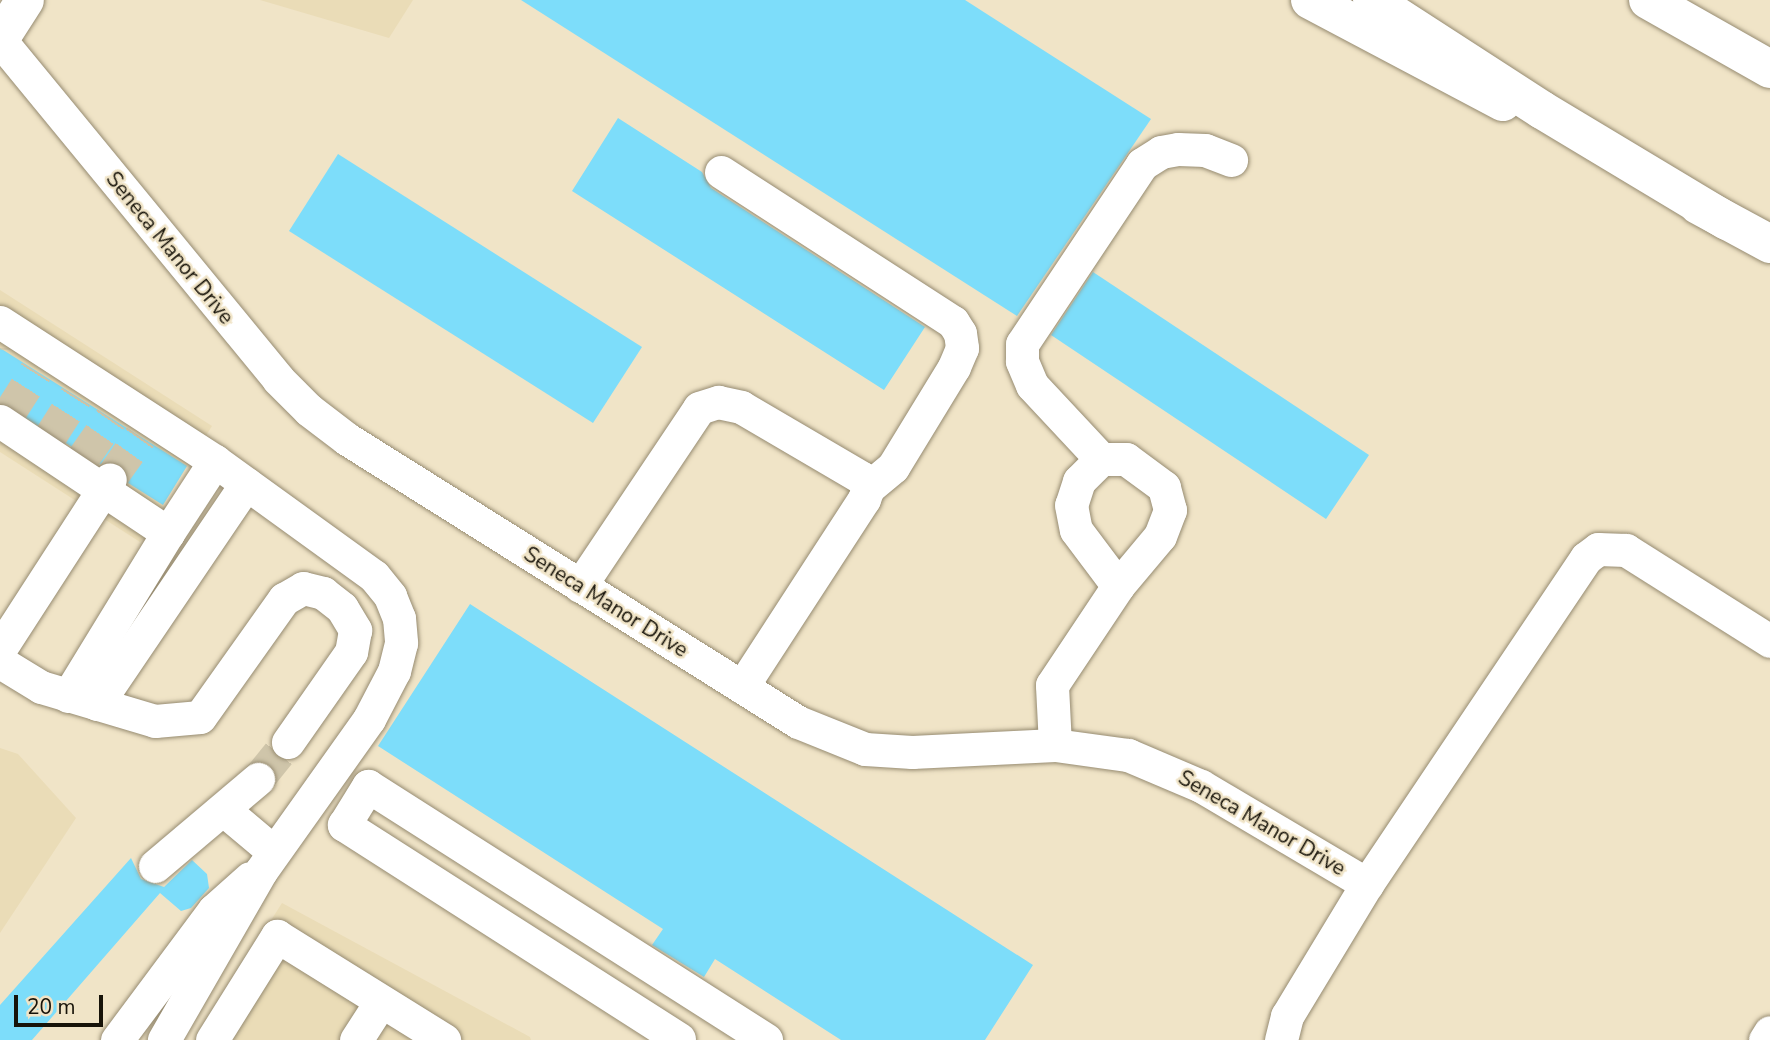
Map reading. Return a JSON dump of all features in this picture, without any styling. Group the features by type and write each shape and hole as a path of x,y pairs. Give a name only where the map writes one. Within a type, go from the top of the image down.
{"main road":[{"path":"0,39 25,0"},
{"path":"1310,0 1770,244"},
{"path":"1371,0 1494,80 1727,220"},
{"path":"1648,0 1770,69"}],"street":[{"name":"Seneca Manor Drive","path":"0,39 278,379 309,410 347,439 798,722 866,749 912,752 1055,745 1128,755 1175,772 1367,884"},
{"path":"1101,459 1032,385 1022,361 1022,344 1142,164 1161,152 1178,149 1205,150 1231,160"},
{"path":"721,172 953,322 960,333 962,348 954,367 893,467 868,488 742,687"},
{"path":"4,333 42,362 145,429 215,461 374,576 390,596 399,618 401,643 394,671 369,719 267,861 164,1040"},
{"path":"580,586 699,408 718,402 741,407 862,478 868,488"},
{"path":"3,419 107,484 168,533"},
{"path":"1055,745 1052,685 1118,586 1160,536 1170,510 1164,487 1155,480 1126,459 1101,459 1079,481 1071,505 1076,530 1118,586"},
{"path":"83,700 168,533 215,461"},
{"path":"0,649 107,484"},
{"path":"83,700 246,484"},
{"name":"Seneca Manor Drive","path":"1281,1040 1287,1016 1367,884 1579,566 1598,549 1626,550 1770,641"},
{"path":"0,662 41,687 155,721 200,717 284,599 303,588 323,593 342,608 355,630 351,652 288,742"},
{"path":"155,866 212,814 224,810 258,779"},
{"path":"705,1001 679,1040 344,825 368,786 705,1001 766,1040"},
{"path":"224,810 267,861"},
{"path":"117,1040 214,910 267,861"},
{"path":"212,1040 277,936 444,1040"},
{"path":"356,1040 381,1001"},
{"path":"1765,1040 1770,1032"}],"shaded area":[{"path":"260,0 413,0 389,38"},
{"path":"0,290 212,426 140,542 0,452"},
{"path":"0,748 18,754 76,818 0,933"},
{"path":"282,903 530,1037 531,1040 195,1040"}],"building":[{"path":"521,0 965,0 1151,119 1017,316"},
{"path":"618,118 702,172 711,188 925,327 884,390 572,191"},
{"path":"338,154 642,347 593,423 289,231"},
{"path":"1093,272 1369,455 1326,519 1051,335"},
{"path":"0,348 187,466 163,505 128,483 127,471 120,463 99,464 0,402"},
{"path":"470,604 1033,965 985,1040 841,1040 715,959 704,977 652,945 663,929 378,746"},
{"path":"131,858 141,879 164,887 192,860 207,874 209,888 191,908 181,911 160,893 32,1040 0,1040 0,1005"}],"tunnel":[{"path":"8,415 36,371"},
{"path":"48,440 76,396"},
{"path":"81,461 111,418"},
{"path":"110,479 140,437"},
{"path":"258,779 288,742"}]}
